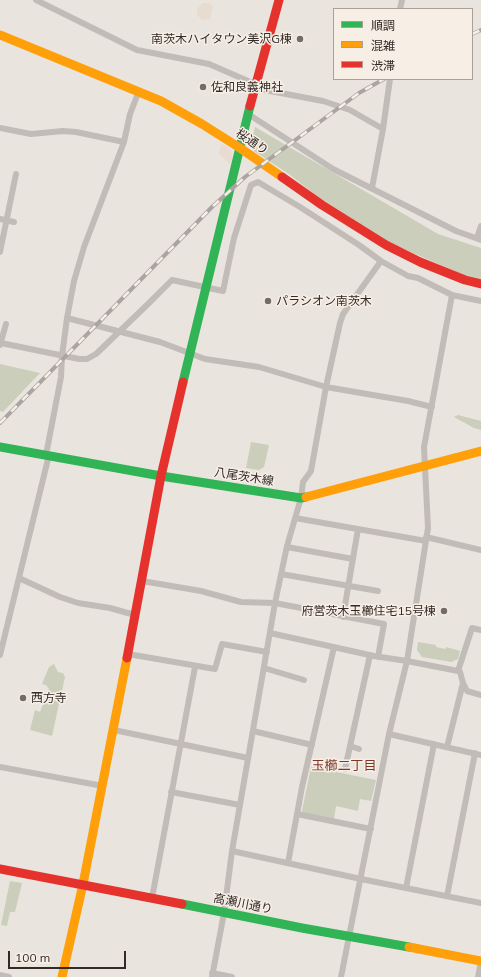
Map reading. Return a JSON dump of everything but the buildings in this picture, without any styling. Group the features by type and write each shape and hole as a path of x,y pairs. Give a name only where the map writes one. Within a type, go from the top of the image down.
{"street":[{"path":"36,0 137,50 209,64 254,86 323,101 350,110 383,129"},
{"path":"62,977 103,786 161,476 205,286 254,86 279,0"},
{"name":"桜通り","path":"0,35 139,91 202,124 386,246 465,280 481,284"},
{"path":"372,188 383,129 390,80"},
{"path":"0,655 48,455 61,377 67,318 74,281 84,247 124,142 130,114 139,91"},
{"path":"248,114 333,168 456,231 479,239 481,226"},
{"path":"0,128 31,134 63,131 76,132 124,142"},
{"path":"0,252 16,174"},
{"path":"6,324 0,344 79,359 87,359 96,354 172,280 205,286 222,291 234,238 248,193 251,185 258,182 300,207 381,261 408,276 418,278 452,295 481,301"},
{"path":"0,219 14,222"},
{"path":"232,977 212,975 224,913 232,851 248,758 281,574 301,498 303,482 311,471 326,387 340,323 343,314 381,261"},
{"path":"341,977 389,734 407,661 428,528 424,447 452,295"},
{"path":"67,318 160,342 205,360 259,367 326,387 408,401 432,407"},
{"name":"八尾茨木線","path":"0,447 161,476 301,498 481,451"},
{"path":"296,518 426,539 481,550"},
{"path":"343,616 358,529"},
{"path":"287,547 353,559"},
{"path":"281,574 378,591"},
{"path":"19,578 60,597 78,603 110,608 135,615"},
{"path":"142,581 201,591 241,602 275,604 384,624 378,657"},
{"path":"458,672 472,628 481,630"},
{"path":"270,633 378,657 407,661 460,672 462,683 467,691 481,695"},
{"path":"128,654 195,667 215,669 222,644 267,652"},
{"path":"288,863 297,814 334,647"},
{"path":"345,769 370,655"},
{"path":"152,898 195,667"},
{"path":"264,668 304,680"},
{"path":"447,747 462,683"},
{"path":"114,730 248,758"},
{"path":"253,731 312,745"},
{"path":"389,734 478,754 447,896"},
{"path":"406,888 434,744"},
{"path":"350,746 359,749"},
{"path":"0,767 103,786"},
{"path":"171,792 240,805"},
{"path":"297,814 371,829"},
{"path":"232,851 481,903"},
{"name":"高瀬川通り","path":"0,869 302,928 481,961"},
{"path":"478,977 481,961"},
{"path":"0,975 9,977"}],"green space":[{"path":"255,127 438,234 481,248 481,280 468,277 390,243 318,197 289,174 254,151 252,139"},
{"path":"0,364 40,373 3,412 0,411"},
{"path":"458,415 481,421 481,430 474,428 454,417"},
{"path":"251,442 269,445 264,467 259,470 246,468"},
{"path":"418,642 460,651 458,659 451,662 422,657 417,650"},
{"path":"54,664 58,672 63,673 65,677 52,736 30,730 35,710 40,712 49,689 46,685 42,684 49,667"},
{"path":"311,767 376,780 371,801 360,799 358,811 336,806 334,819 303,813 302,811"},
{"path":"10,881 22,883 15,912 10,912 7,926 1,925"}],"shaded area":[{"path":"203,3 208,3 213,6 210,19 204,20 197,15 197,9"},
{"path":"222,144 231,150 232,158 230,164 219,154"}],"railway":[{"path":"473,34 481,30"},
{"path":"0,423 212,207 245,177 359,93 382,80"}],"traffic: fast":[{"path":"183,382 250,106"},
{"path":"0,447 161,476 301,498 306,497"},
{"path":"182,904 302,928 409,947"}],"traffic: slow":[{"path":"0,35 161,101 202,124 282,177"},
{"path":"306,497 481,451"},
{"path":"62,977 83,884 127,658"},
{"path":"409,947 481,961"}],"traffic: jam":[{"path":"250,106 279,0"},
{"path":"282,177 322,205 386,245 420,262 465,280 481,284"},
{"path":"127,658 161,476 183,382"},
{"path":"0,869 182,904"}],"place":[{"name":"南茨木ハイタウン美沢G棟","path":"300,39"},
{"name":"佐和良義神社","path":"203,87"},
{"name":"パラシオン南茨木","path":"268,301"},
{"name":"府営茨木玉櫛住宅15号棟","path":"444,611"},
{"name":"西方寺","path":"23,698"}],"district":[{"name":"玉櫛二丁目","path":"344,766"}]}
